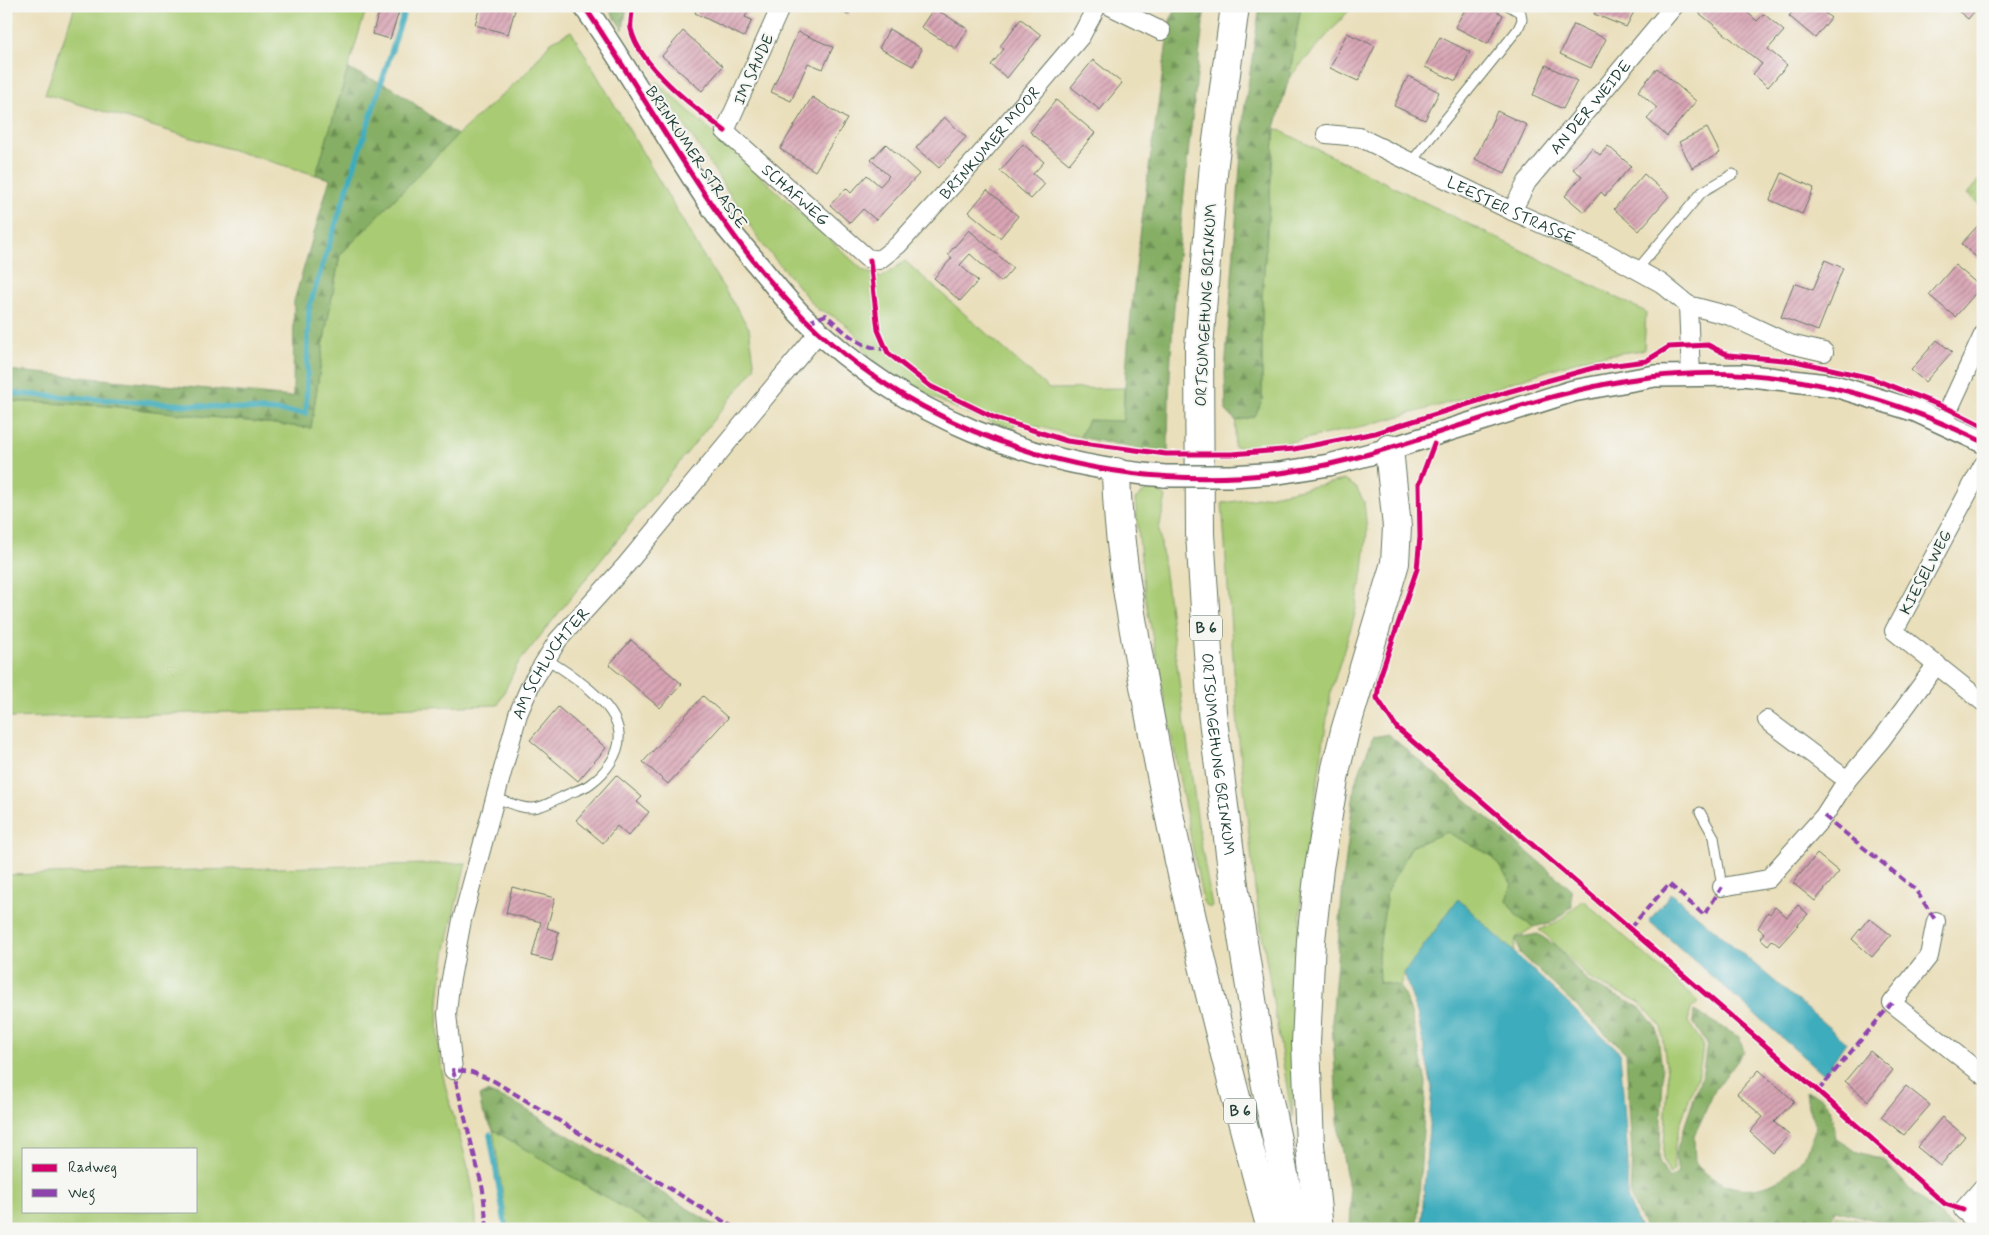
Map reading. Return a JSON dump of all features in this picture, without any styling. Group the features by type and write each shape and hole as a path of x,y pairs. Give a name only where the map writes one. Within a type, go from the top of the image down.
{"highway":[{"name":"ORTSUMGEHUNG BRINKUM","path":"1235,6 1214,164 1199,346 1200,534 1212,712 1234,885 1263,1067 1295,1229"},
{"path":"1319,1229 1310,1145 1306,1043 1312,940 1320,868 1336,768 1345,731 1395,563 1397,527 1389,449"},
{"name":"B 6","path":"1116,472 1117,509 1136,640 1168,816 1209,993 1271,1229"}],"street":[{"name":"BRINKUMER STRASSE","path":"584,6 721,220 786,299 819,332 870,374 941,418 1029,452 1116,472"},
{"name":"IM SANDE","path":"725,131 781,6"},
{"name":"BRINKUMER MOOR","path":"868,258 879,260 898,245 1082,36 1097,6"},
{"path":"1110,6 1161,32"},
{"name":"AN DER WEIDE","path":"1512,211 1527,182 1674,6"},
{"name":"SCHAFWEG","path":"725,131 868,258"},
{"name":"LEESTER STRASSE","path":"1326,134 1360,137 1512,211 1603,251 1636,271 1661,283 1688,305 1730,316 1790,344 1824,352"},
{"path":"1688,305 1691,375"},
{"name":"AM SCHLUCHTER","path":"453,1070 447,1014 450,984 462,920 518,714 530,684 558,640 626,565 819,332"},
{"path":"1943,422 1983,335"},
{"path":"1116,472 1165,476 1231,476 1307,469 1389,449 1573,391 1655,376 1743,375 1835,386 1906,408 1943,422 1983,442"},
{"name":"KIESELWEG","path":"1983,465 1894,631 1983,702"},
{"path":"1722,887 1768,879 1824,816 1847,780 1881,740 1937,664"},
{"path":"1767,720 1847,780"},
{"path":"1936,920 1929,956 1892,1003 1983,1076"},
{"path":"1983,1187 1963,1210 1983,1228"}],"lane":[{"path":"1411,162 1518,29 1522,20 1520,13 1510,6"},
{"path":"1636,271 1702,192 1733,174"},
{"path":"496,798 522,807 545,805 589,785 608,766 616,754 619,734 615,721 605,706 575,677 545,658"},
{"path":"1700,812 1714,837 1722,887"}],"green space":[{"path":"75,6 367,6 316,175 45,94"},
{"path":"607,6 627,6 623,30"},
{"path":"1178,6 1205,6 1180,229 1172,340 1168,452 1146,451 1080,437 1088,420 1123,421 1130,321 1142,220 1170,20"},
{"path":"1260,6 1301,6 1289,78 1275,128 1262,297 1262,400 1255,416 1236,421 1226,411 1225,372 1244,112"},
{"path":"1301,6 1353,6 1289,78"},
{"path":"571,31 704,257 749,328 755,368 517,665 498,705 6,718 6,401 109,406 311,428 325,334 340,255 457,135 525,74 551,42"},
{"path":"348,69 393,88 457,135 340,255 325,334 311,428 109,406 6,401 6,370 293,397 294,301 330,179 316,175"},
{"path":"656,81 863,270 881,278 905,261 1049,389 1124,388 1123,422 1088,420 1080,437 1016,421 1013,429 974,416 936,399 883,367 867,354 862,342 853,331 835,317 818,310 762,244"},
{"path":"1275,128 1646,312 1644,350 1590,357 1441,405 1368,425 1282,444 1234,447 1236,421 1255,416 1262,400 1262,297"},
{"path":"1983,175 1983,208 1967,194"},
{"path":"1344,480 1356,487 1364,502 1367,531 1363,571 1354,618 1331,691 1301,896 1292,1118 1255,890 1239,741 1222,503 1253,499"},
{"path":"1157,490 1166,497 1159,529 1200,838 1212,906 1209,908 1203,902 1145,597 1135,499 1145,491"},
{"path":"1388,734 1571,889 1572,906 1553,922 1534,927 1518,917 1507,901 1512,884 1492,856 1447,832 1412,846 1387,891 1378,956 1379,982 1400,986 1411,1012 1426,1082 1417,1229 1350,1229 1351,1199 1339,1137 1332,1022 1343,883 1355,783 1373,737"},
{"path":"1447,832 1492,856 1512,884 1507,901 1518,917 1534,927 1516,938 1514,952 1458,899 1404,973 1400,986 1379,982 1378,956 1387,891 1412,846"},
{"path":"466,863 447,943 439,998 438,1025 444,1080 469,1172 473,1191 476,1229 6,1229 6,875"},
{"path":"1583,900 1699,1002 1691,1009 1688,1022 1703,1044 1701,1063 1681,1121 1675,1145 1674,1171 1669,1174 1663,1160 1668,1080 1661,1026 1639,1002 1591,980 1539,930 1555,924"},
{"path":"1538,934 1556,946 1588,982 1641,1008 1657,1029 1663,1077 1659,1162 1669,1179 1678,1173 1675,1155 1703,1071 1707,1044 1693,1022 1694,1011 1739,1037 1744,1051 1715,1090 1694,1136 1695,1163 1708,1175 1721,1183 1735,1187 1750,1188 1764,1186 1790,1171 1804,1156 1816,1127 1808,1107 1806,1092 1822,1097 1830,1108 1836,1139 1857,1152 1883,1159 1906,1185 1955,1229 1909,1229 1835,1210 1828,1229 1645,1229 1630,1196 1632,1155 1626,1053 1520,953 1516,938"},
{"path":"487,1092 517,1104 721,1229 659,1229 493,1130 482,1110 479,1096"},
{"path":"493,1130 659,1229 508,1229"},
{"path":"1836,1215 1893,1229 1832,1227"}],"water":[{"path":"1671,893 1846,1042 1824,1075 1649,921"},
{"path":"1458,899 1620,1053 1628,1159 1627,1197 1640,1229 1421,1229 1432,1088 1417,1013 1404,973"}],"building":[{"path":"381,6 401,6 390,39 372,34"},
{"path":"480,6 502,6 515,10 508,34 475,25"},
{"path":"698,6 751,6 745,17 752,20 744,37 695,13"},
{"path":"829,6 852,6 848,15"},
{"path":"1467,6 1488,6 1503,15 1488,44 1455,27"},
{"path":"1598,6 1637,6 1626,27 1594,14"},
{"path":"1704,6 1740,6 1757,21 1764,14 1784,31 1768,49 1787,65 1768,87 1753,74 1762,64 1699,13"},
{"path":"1797,6 1831,6 1825,13 1831,18 1815,38 1789,16"},
{"path":"1952,6 1979,6 1968,19"},
{"path":"934,8 968,29 956,49 921,27"},
{"path":"1021,19 1041,35 1007,78 991,65 1004,49 1000,46"},
{"path":"1574,24 1606,39 1591,68 1560,54"},
{"path":"889,29 922,49 913,66 879,48"},
{"path":"683,31 723,66 702,91 662,56"},
{"path":"798,32 833,47 823,69 808,63 791,101 771,92"},
{"path":"1347,33 1375,46 1358,81 1330,68"},
{"path":"1440,37 1470,52 1456,81 1425,67"},
{"path":"1093,60 1122,83 1100,110 1071,87"},
{"path":"1546,65 1577,81 1563,109 1533,95"},
{"path":"1657,68 1696,101 1667,136 1647,119 1657,108 1638,91"},
{"path":"1408,76 1439,92 1425,120 1394,106"},
{"path":"812,97 847,119 815,171 780,149"},
{"path":"1056,100 1095,133 1069,164 1030,132"},
{"path":"1497,111 1527,125 1505,173 1475,159"},
{"path":"944,117 966,137 939,168 916,148"},
{"path":"1707,128 1720,153 1692,168 1679,142"},
{"path":"886,144 919,174 876,220 863,209 850,223 830,205 846,188 851,193 867,175 880,186 889,176 871,160"},
{"path":"1023,144 1044,162 1033,174 1045,184 1031,199 1000,171"},
{"path":"1608,146 1631,166 1605,196 1601,192 1584,212 1565,196 1582,176 1573,169 1592,148 1600,155"},
{"path":"1782,173 1814,188 1802,214 1770,200"},
{"path":"1644,174 1669,196 1639,231 1614,209"},
{"path":"987,190 1018,216 1000,238 969,212"},
{"path":"1983,222 1983,263 1961,244"},
{"path":"969,230 1013,268 1001,282 970,254 960,265 978,281 960,301 934,278 952,258 948,254"},
{"path":"1825,260 1843,268 1818,331 1781,317 1794,283 1813,290"},
{"path":"1955,265 1981,287 1955,317 1929,295"},
{"path":"1937,340 1952,352 1925,382 1911,370"},
{"path":"631,640 682,684 660,708 609,665"},
{"path":"703,696 728,718 668,784 643,762"},
{"path":"558,707 606,748 578,781 530,740"},
{"path":"616,775 642,797 637,802 649,812 628,836 617,826 603,843 576,820"},
{"path":"1817,854 1839,872 1815,901 1793,883"},
{"path":"512,887 555,898 547,928 559,932 552,961 532,956 541,922 506,913"},
{"path":"1798,905 1808,914 1779,946 1772,940 1768,945 1760,938 1764,933 1758,928 1768,912 1770,914 1775,907 1787,917"},
{"path":"1869,918 1891,935 1872,957 1852,939"},
{"path":"1870,1051 1893,1070 1868,1101 1845,1081"},
{"path":"1759,1070 1794,1101 1774,1122 1789,1135 1773,1153 1750,1132 1763,1117 1737,1094"},
{"path":"1906,1086 1930,1105 1904,1135 1881,1117"},
{"path":"1942,1117 1965,1136 1940,1166 1917,1147"}],"waterway":[{"path":"6,393 306,413 309,307 406,6"},
{"path":"490,1135 506,1229"}],"marked path":[{"path":"808,322 826,315 846,333 860,342 868,346 886,349"},
{"path":"1824,816 1915,889 1936,921"},
{"path":"1630,928 1669,884 1704,915 1722,887"},
{"path":"1818,1091 1892,1003"},
{"path":"487,1229 483,1190 453,1070 472,1072 494,1081 736,1229"}],"cycle path":[{"path":"584,6 714,208 772,284 805,319 861,367 923,407 989,438 1060,460 1132,473 1206,478 1279,473 1351,459 1388,449 1536,401 1574,391 1650,377 1736,374 1779,378 1863,395 1904,408 1983,442"},
{"path":"633,6 631,29 636,43 645,57 670,86 725,131"},
{"path":"870,260 878,330 888,353 930,386 995,418 1067,441 1166,454 1232,454 1294,449 1375,433 1500,394 1593,368 1646,361 1669,347 1708,345 1728,355 1795,361 1871,378 1949,409 1983,426"},
{"path":"1434,444 1419,484 1420,537 1417,569 1380,677 1377,698 1397,728 1818,1091 1945,1204 1963,1210"}]}
